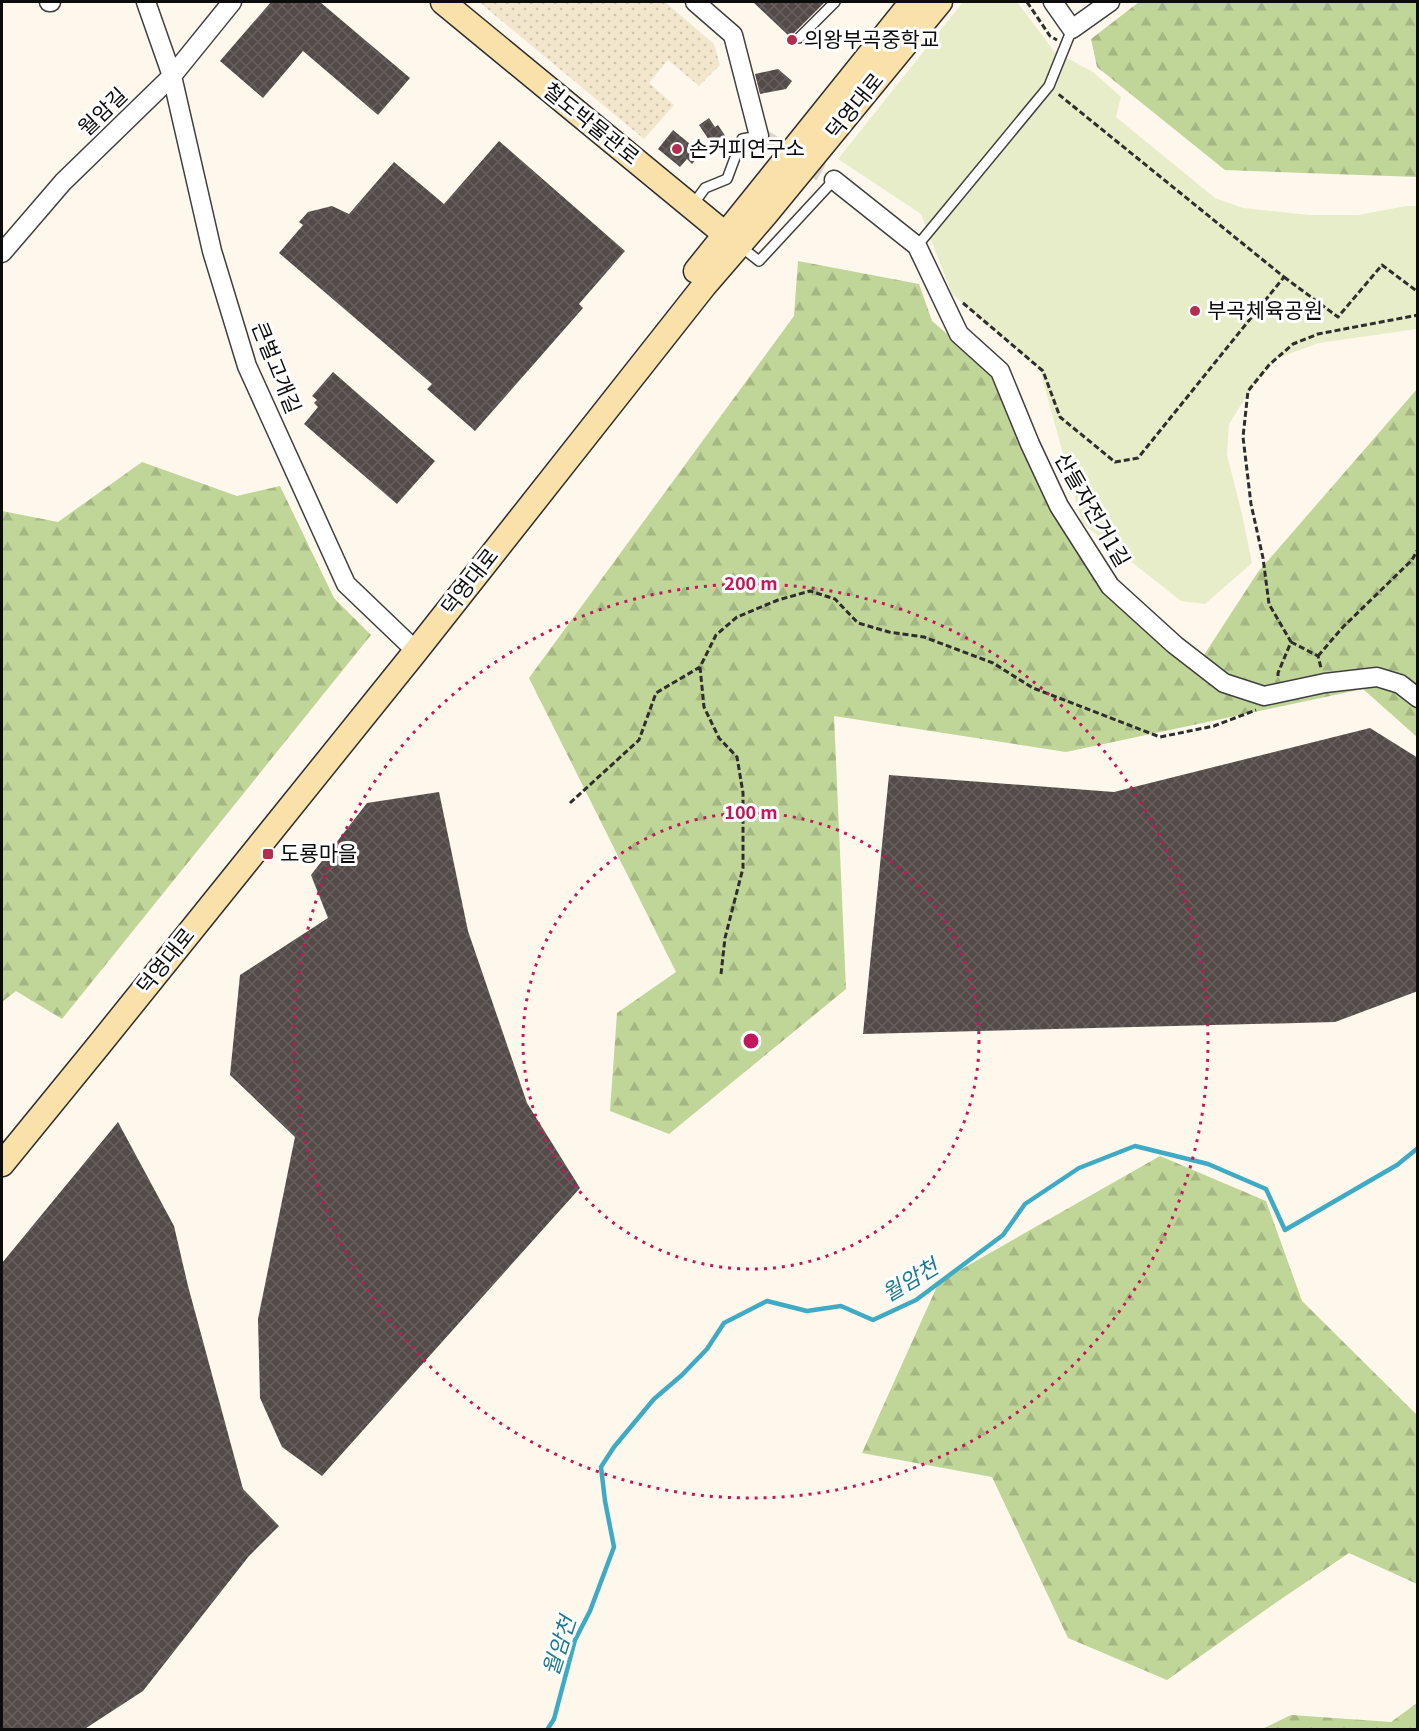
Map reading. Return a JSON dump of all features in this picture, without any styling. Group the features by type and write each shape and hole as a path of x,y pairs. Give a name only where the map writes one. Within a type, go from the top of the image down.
{"street":[{"name":"큰벌고개길","path":"146,2 172,76 212,251 247,366 346,584 411,646"},
{"name":"월암길","path":"2,253 63,182 172,76 232,2"},
{"name":"철도박물관로","path":"443,2 733,240"},
{"path":"695,2 733,35 759,136"},
{"name":"덕영대로","path":"2,1164 99,1045 733,240 912,2"},
{"name":"덕영대로","path":"733,240 940,2"},
{"path":"1053,2 1069,38 1110,2"},
{"path":"834,180 917,246"},
{"name":"산들자전거1길","path":"917,246 959,334 1000,371 1059,506 1110,586 1175,645 1224,683 1264,696 1326,683 1377,677 1400,684 1418,698"},
{"name":"덕영대로","path":"2,1140 411,646"}],"lane":[{"path":"799,38 835,2"},
{"path":"917,246 1048,86 1069,38"},
{"path":"692,207 705,188 727,179 742,139 759,136"},
{"path":"733,240 759,261 834,180"}],"path":[{"path":"1027,2 1050,36 1069,38"},
{"path":"1048,86 1338,318 1382,265 1418,292"},
{"path":"956,297 1043,371 1060,417 1115,462 1138,458 1284,277"},
{"path":"1326,683 1318,656 1291,642 1269,604 1263,558 1251,504 1243,437 1248,391 1269,365 1293,344 1318,334 1418,315"},
{"path":"1318,656 1343,627 1412,560 1418,549"},
{"path":"570,803 639,740 656,693 700,667 717,635 737,617 778,600 810,591 835,599 858,623 889,632 924,637 993,663 1033,688 1160,737 1214,726 1257,710"},
{"path":"1282,693 1278,673 1291,642"},
{"path":"700,667 704,707 719,738 737,757 743,793 742,868 725,938 721,974"}],"shaded area":[{"path":"479,2 665,2 714,44 720,65 699,86 668,60 649,83 674,105 644,139"}],"green space":[{"name":"부곡체육공원","path":"963,2 1017,2 1054,51 1093,72 1121,97 1116,117 1215,198 1243,208 1310,215 1358,215 1417,206 1417,329 1319,343 1278,358 1251,389 1229,424 1227,455 1252,563 1205,604 1181,601 1082,523 1040,370 952,294 921,214 838,159"},
{"path":"1139,2 1417,2 1417,177 1225,170 1097,67 1091,39"},
{"path":"798,261 919,284 932,321 995,375 1049,504 1108,597 1202,658 1258,572 1417,389 1417,737 1363,689 1066,752 834,716 846,989 669,1134 610,1111 617,1013 676,972 529,678 794,316"},
{"path":"142,462 237,496 280,486 334,598 371,635 62,1019 16,991 2,1002 2,511 58,522"},
{"path":"1160,1156 1266,1201 1302,1301 1418,1416 1417,1584 1349,1553 1167,1680 1068,1638 992,1477 862,1453 939,1282"},
{"path":"1417,1703 1417,1729 1262,1729 1291,1715 1391,1722"}],"building":[{"path":"271,2 320,2 410,78 378,115 303,51 263,98 220,61"},
{"path":"753,2 825,2 790,37"},
{"path":"778,69 792,81 786,89 760,94 755,74"},
{"path":"709,118 715,127 718,125 730,143 717,152 699,125"},
{"name":"손커피연구소","path":"673,130 701,153 692,164 687,159 680,167 658,149"},
{"path":"499,141 625,251 579,304 583,308 475,431 427,389 432,384 279,253 303,225 299,222 308,212 332,206 349,214 394,162 444,204"},
{"path":"333,372 435,461 397,504 304,424 318,407 314,403 317,400 312,396"},
{"path":"1370,728 1418,758 1418,991 1335,1022 863,1034 889,775 1114,792"},
{"path":"439,792 468,931 527,1103 580,1188 322,1476 282,1447 260,1398 258,1319 295,1137 230,1075 240,975 328,918 311,875 367,803"},
{"path":"118,1122 174,1226 243,1489 279,1526 249,1556 143,1691 83,1730 2,1730 2,1263"}],"waterway":[{"name":"월암천","path":"547,1730 554,1719 575,1640 590,1611 614,1547 601,1467 614,1447 654,1399 707,1349 724,1323 767,1301 807,1311 841,1306 873,1320 916,1300 1003,1235 1025,1204 1079,1168 1135,1146 1208,1164 1266,1189 1285,1230 1397,1165 1418,1148"}],"tunnel":[{"path":"759,136 834,180"}],"place":[{"name":"의왕부곡중학교","path":"792,40"},
{"name":"손커피연구소","path":"677,149"},
{"name":"부곡체육공원","path":"1195,311"},
{"name":"도룡마을","path":"268,854"}]}
